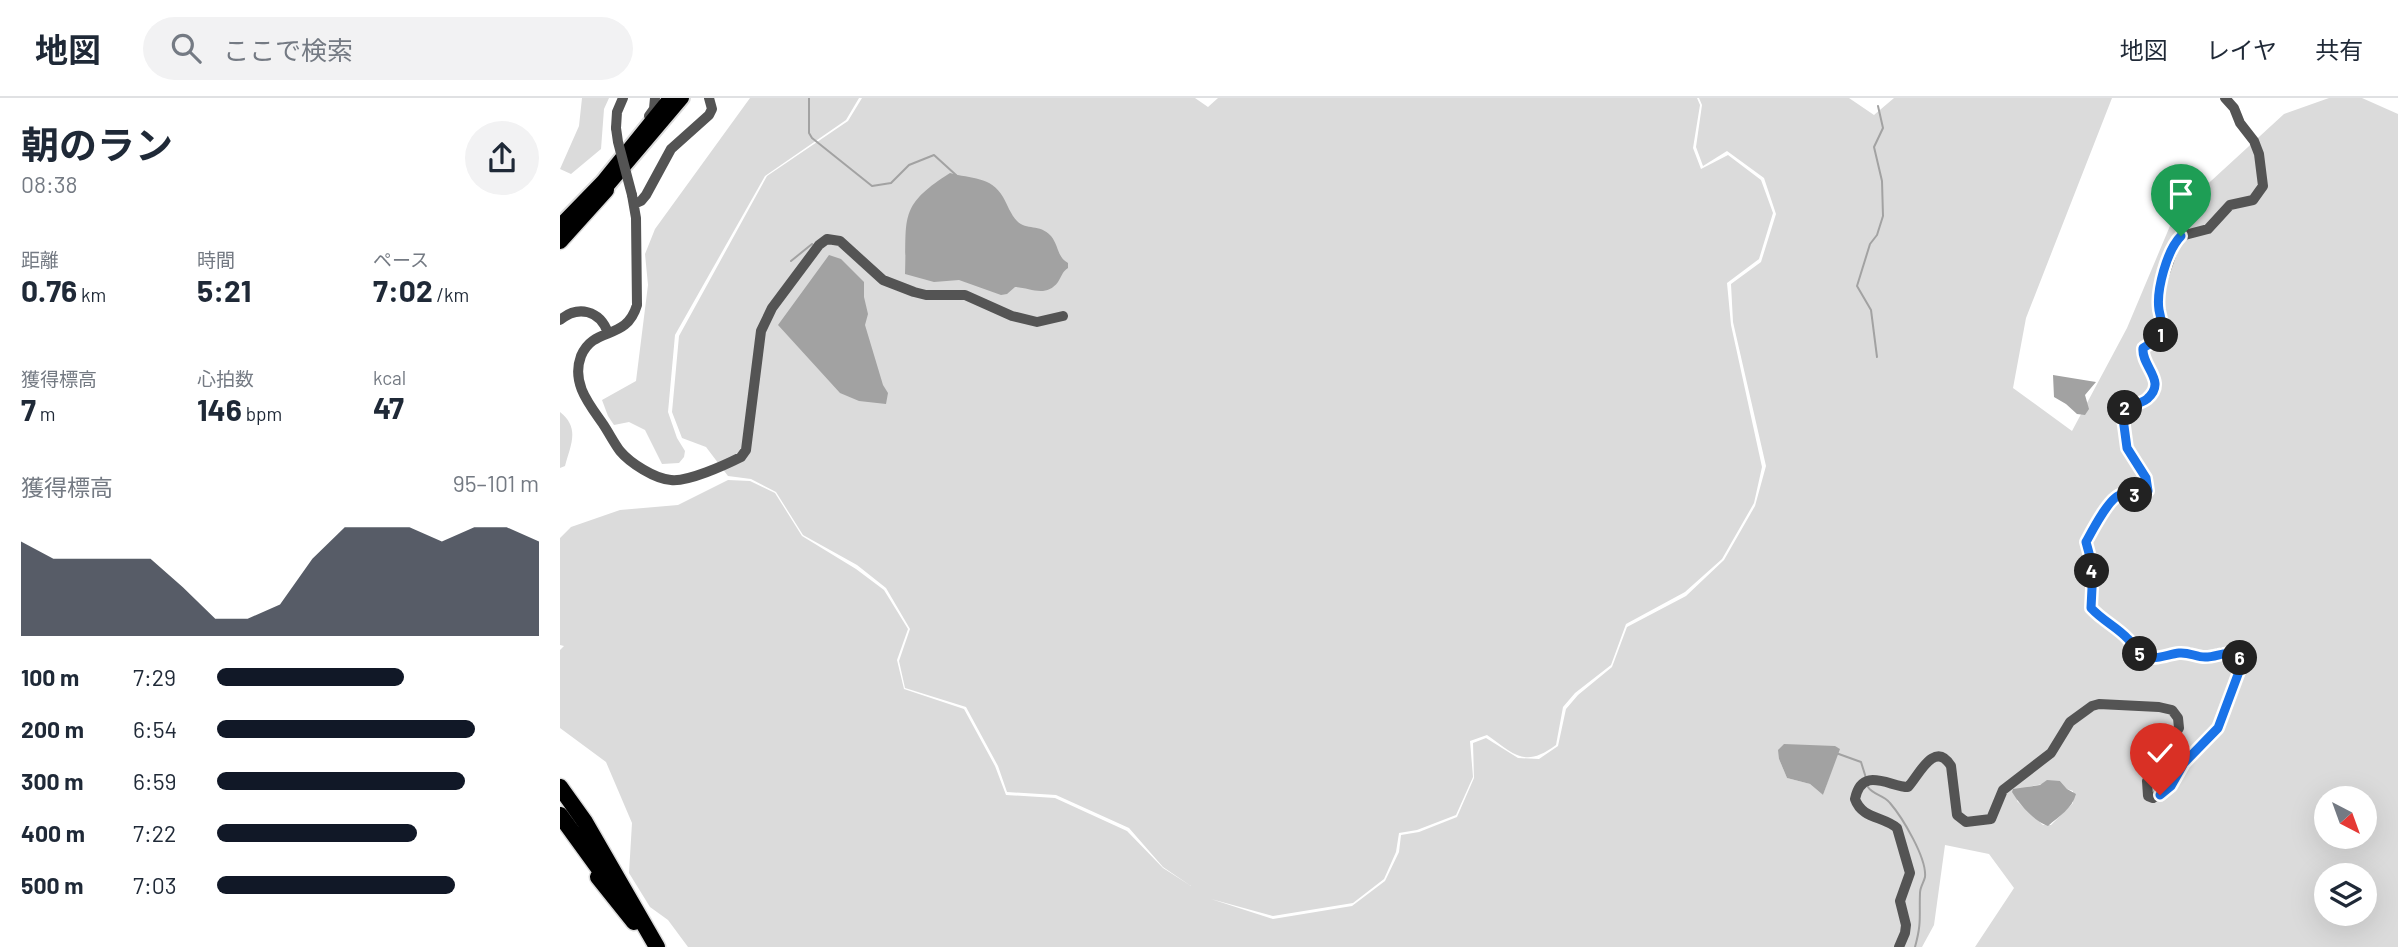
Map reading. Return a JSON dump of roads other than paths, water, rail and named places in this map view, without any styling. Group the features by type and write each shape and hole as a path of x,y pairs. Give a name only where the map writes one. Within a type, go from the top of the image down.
{"highway":[{"path":"560,232 604,185"},
{"path":"560,241 604,185"},
{"path":"560,787 585,822 657,947"},
{"path":"560,815 606,877 649,947"},
{"path":"560,829 634,922"}],"main road":[{"path":"560,250 604,185 669,98"},
{"path":"631,152 683,98"},
{"path":"560,224 604,185"}],"street":[{"path":"623,98 617,113 616,128 633,199 636,305 626,326 592,342 581,357 578,371 580,388 620,451 636,464 671,480 680,480 741,457 746,450 761,331 772,308 819,245 827,239 840,241 883,280 914,292 926,295 965,295 1012,316 1037,322 1063,316"},
{"path":"655,98 654,109 630,138 631,152 655,137 689,98"},
{"path":"633,199 641,201 671,149 709,115 712,109 709,98"},
{"path":"1899,947 1906,925 1900,901 1910,873 1909,863 1897,828 1864,813 1857,806 1856,794 1867,783 1877,779 1908,787 1924,764 1941,757 1951,766 1957,815 1966,822 1986,821 1991,819 2003,790 2051,753 2070,722 2079,714 2099,704 2159,707 2172,710 2178,718 2179,728 2147,781 2148,796 2153,798 2171,786 2184,763 2218,728 2240,669 2240,659 2234,653 2224,652 2204,657 2188,652 2177,653 2151,659 2141,655 2127,638 2102,620 2091,608 2093,568 2086,542 2113,499 2121,494 2144,495 2148,491 2146,478 2127,448 2122,411 2142,402 2150,396 2155,387 2156,380 2142,354 2143,348 2161,337 2160,287 2173,245 2181,236 2208,229 2230,205 2253,200 2263,186 2259,155 2253,141 2225,98"},
{"path":"560,320 579,311 590,312 605,324 608,333"}],"waterway":[{"path":"809,98 809,133 812,138 872,186 891,183 909,165 934,155 956,175"},
{"path":"1877,357 1871,310 1857,286 1870,244 1877,235 1883,216 1882,181 1874,147 1883,128 1878,106"},
{"path":"791,261 812,244"},
{"path":"1836,753 1861,762 1866,778"},
{"path":"1868,787 1888,800 1895,809 1913,838 1925,869 1920,891 1915,947"}]}
